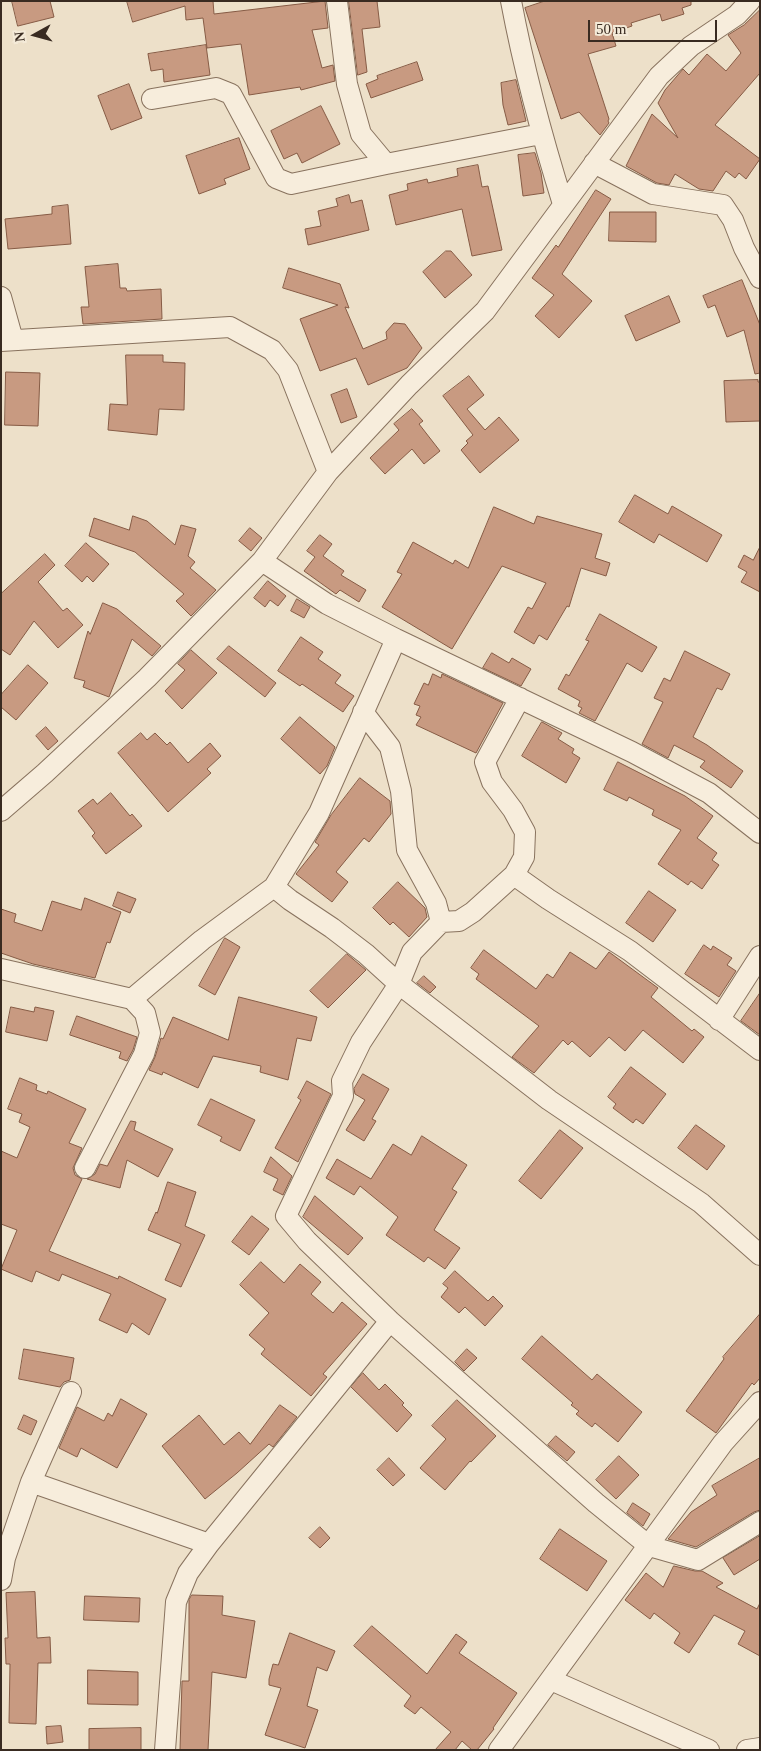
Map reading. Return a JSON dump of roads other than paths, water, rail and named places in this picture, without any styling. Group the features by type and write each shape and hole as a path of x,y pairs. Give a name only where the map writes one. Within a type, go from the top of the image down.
{"street":[{"path":"337,1 347,84 361,134 386,164"},
{"path":"511,1 541,134 563,204"},
{"path":"1,810 46,773 147,678 262,561 328,472 409,385 485,311 659,76 691,46 737,15 750,1"},
{"path":"152,99 216,88 230,94 276,178 291,184 541,134"},
{"path":"594,163 653,194 723,205 733,220 744,248 760,278"},
{"path":"1,297 7,340 230,327 272,350 288,370 328,472"},
{"path":"262,561 327,604 632,752 709,793 760,833"},
{"path":"132,999 202,940 274,887 319,813 396,639"},
{"path":"520,698 485,762 492,782 513,810 525,832 524,857 514,875 466,916 459,921 441,922 412,952 399,984 361,1042 342,1080 343,1096 286,1216 307,1241 390,1321 596,1503 649,1546 698,1560 760,1522"},
{"path":"363,712 390,747 401,791 407,850 436,904 441,922"},
{"path":"514,875 630,951 760,1050"},
{"path":"274,887 366,954 399,984 549,1100 701,1203 760,1255"},
{"path":"719,1020 760,956"},
{"path":"1,969 132,999 144,1013 150,1033 144,1054 85,1168"},
{"path":"165,1750 176,1602 188,1574 209,1544 390,1321"},
{"path":"1,1580 5,1558 31,1482 71,1392"},
{"path":"499,1750 723,1443 760,1402"},
{"path":"31,1482 209,1544"},
{"path":"551,1680 709,1750"},
{"path":"747,1750 760,1748"}]}
